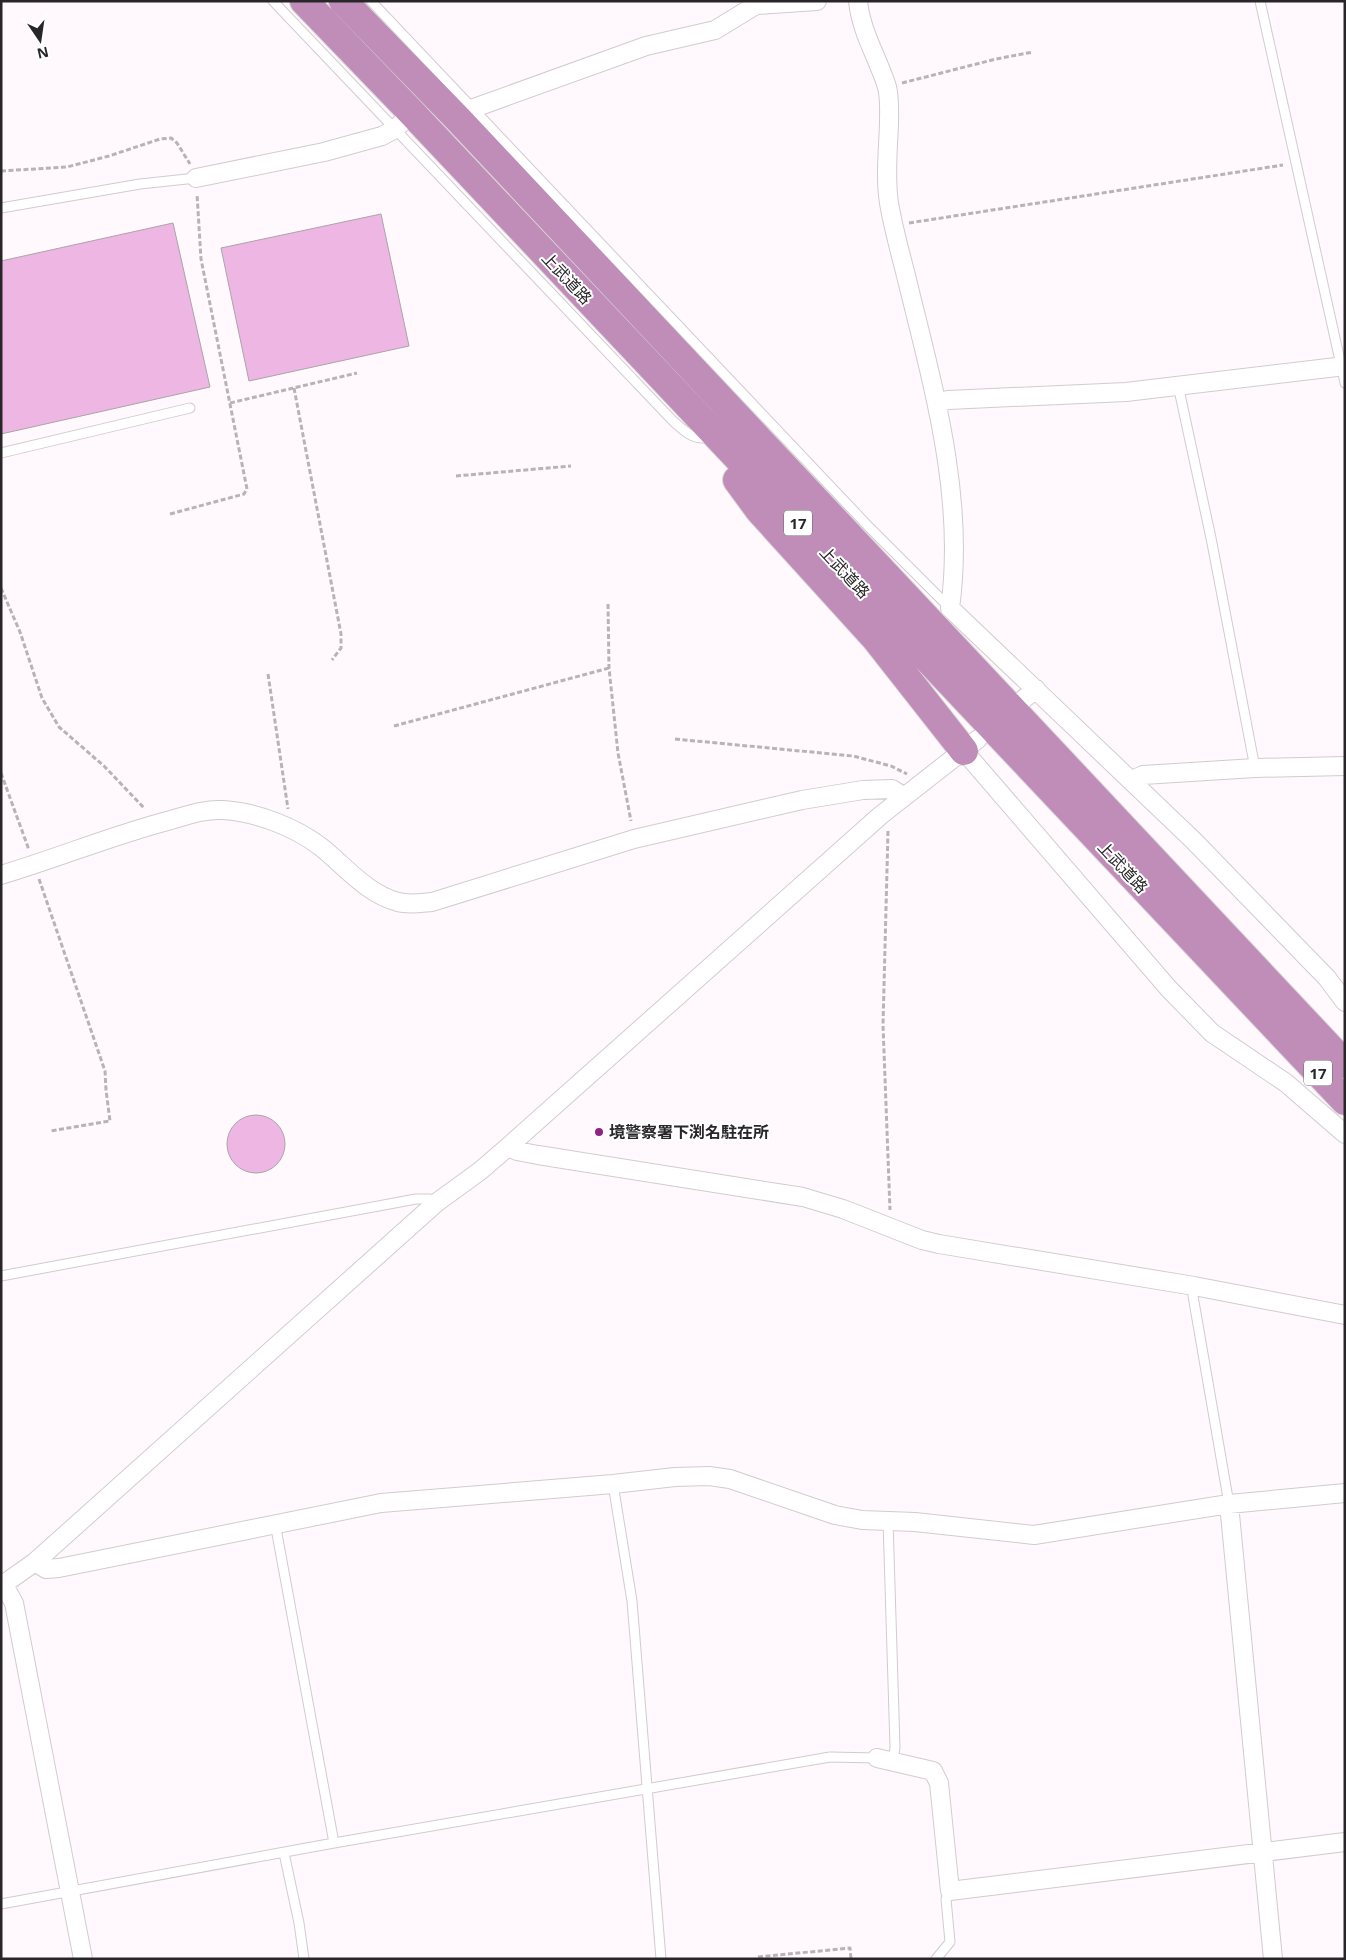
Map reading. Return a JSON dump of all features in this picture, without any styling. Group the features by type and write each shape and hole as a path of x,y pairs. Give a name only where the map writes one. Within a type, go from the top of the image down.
{"highway":[{"name":"上武道路","path":"304,1 404,121 675,393 1300,1035 1345,1064"},
{"name":"上武道路","path":"343,1 466,114 1300,1035 1345,1101"},
{"path":"675,393 705,438 759,510 971,745"}],"street":[{"path":"466,114 646,46 714,30 755,3 817,1"},
{"path":"858,1 859,13 887,87 890,105 887,189 893,225 937,403 952,505 953,560 950,608 1036,688 1193,840 1327,978 1345,1002"},
{"path":"196,178 324,152 382,136 404,121"},
{"path":"937,403 948,400 1116,393 1344,372"},
{"path":"1020,702 1036,688"},
{"path":"83,1959 14,1603 2,1585 35,1562 436,1203 480,1171 509,1146 881,815 971,745 1169,989 1212,1033 1286,1083 1345,1134"},
{"path":"1132,780 1143,775 1255,768 1345,766"},
{"path":"1,875 159,823 200,812 222,810 244,814 287,827 320,846 364,884 386,898 411,904 432,902 634,839 802,800 855,792 892,789 903,796"},
{"path":"509,1146 517,1151 538,1155 803,1196 844,1209 922,1240 939,1244 1194,1286 1345,1315"},
{"path":"35,1562 46,1569 60,1568 381,1503 613,1484 675,1477 730,1479 835,1515 862,1520 915,1522 1034,1535 1229,1504 1345,1493"},
{"path":"1229,1504 1273,1959"},
{"path":"885,1760 933,1771 939,1783 950,1891 1345,1842"}],"lane":[{"path":"273,1 404,121 673,422 692,436 705,438"},
{"path":"371,1 466,114 950,608"},
{"path":"1260,1 1344,372"},
{"path":"1,208 140,184 196,178"},
{"path":"1178,386 1215,557 1255,768"},
{"path":"1,453 190,408"},
{"path":"1,1276 416,1199 430,1199 436,1203"},
{"path":"1194,1286 1193,1296 1229,1504"},
{"path":"613,1484 632,1601 661,1959"},
{"path":"1,1904 334,1843 830,1757 885,1760 895,1747 888,1521"},
{"path":"275,1523 334,1843"},
{"path":"284,1853 299,1923 304,1959"},
{"path":"936,1959 950,1942 946,1899 950,1891"}],"path":[{"path":"887,87 996,59 1033,52"},
{"path":"1,171 67,167 110,156 160,139 171,138 188,158 196,178 201,259 247,489 244,494 170,514"},
{"path":"893,225 1297,162"},
{"path":"230,403 357,373"},
{"path":"294,388 341,634 341,648 332,660"},
{"path":"456,476 571,466"},
{"path":"1,588 20,632 42,698 59,727 104,766 159,823"},
{"path":"608,604 609,668 618,753 634,839"},
{"path":"394,726 609,668"},
{"path":"268,674 289,816 287,827"},
{"path":"675,740 853,756 891,766 909,776 917,786"},
{"path":"1,773 105,1071 110,1121 50,1131"},
{"path":"881,815 888,829 883,1026 891,1228"},
{"path":"758,1958 850,1948 852,1959"}],"building":[{"path":"381,214 409,346 249,381 221,248"},
{"path":"173,223 210,387 1,434 1,261"},
{"path":"256,1115 272,1120 280,1128 285,1144 280,1160 272,1168 256,1173 240,1168 232,1160 227,1144 232,1128 240,1120"}],"place":[{"name":"境警察署下渕名駐在所","path":"599,1132"}]}
